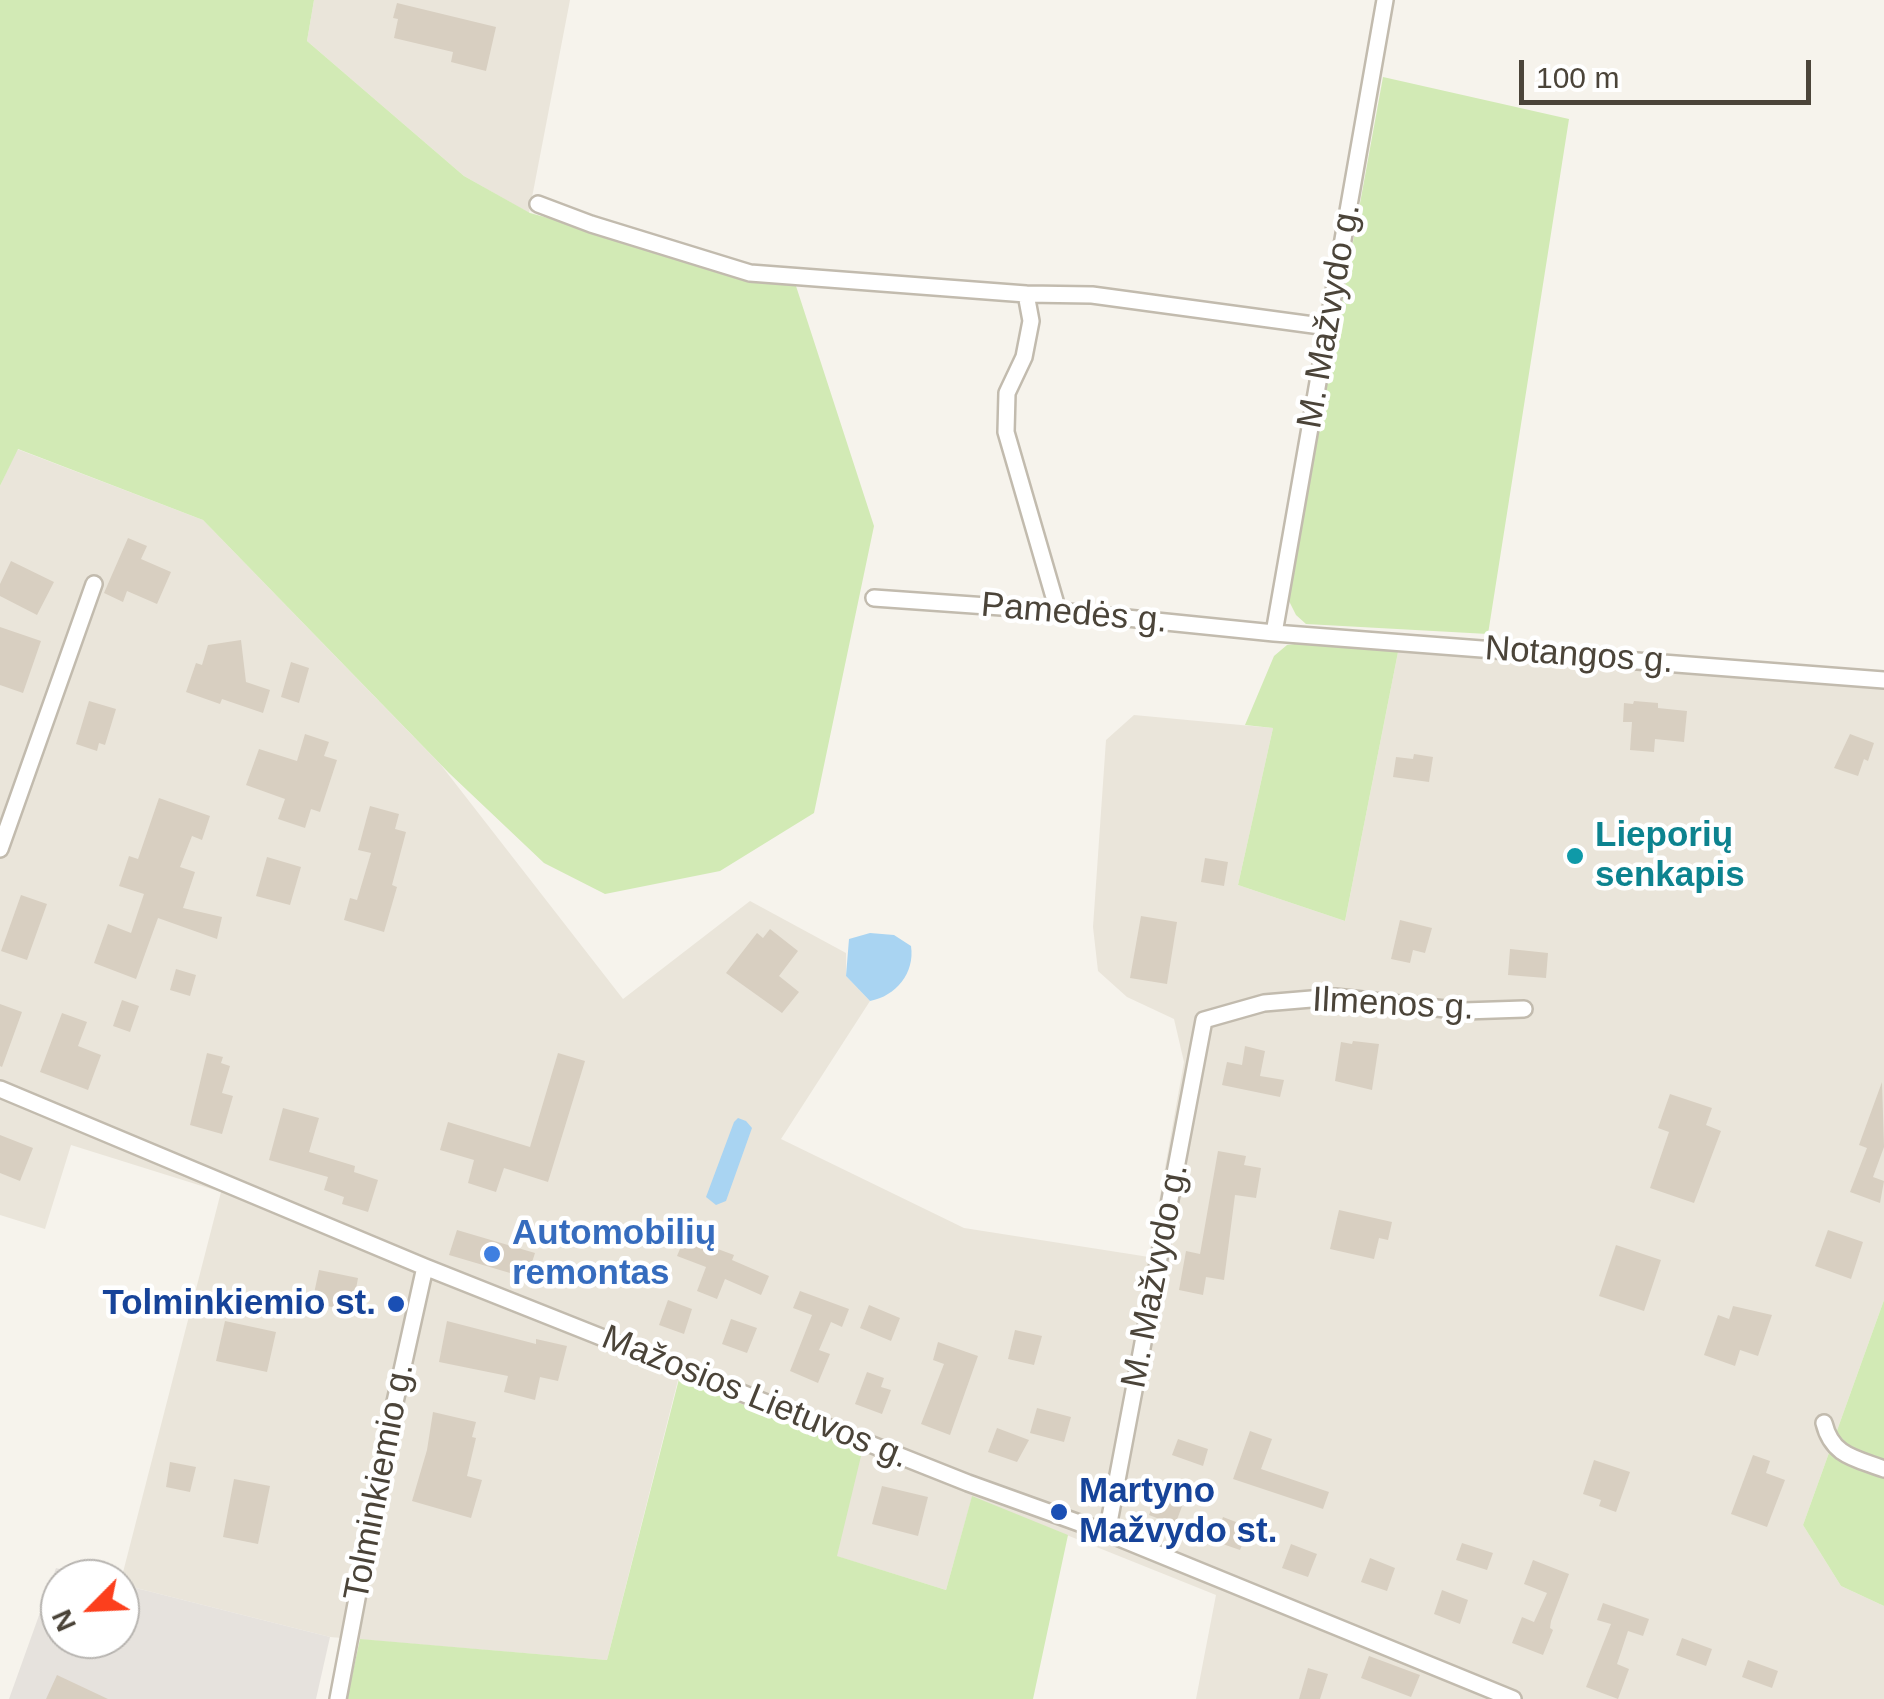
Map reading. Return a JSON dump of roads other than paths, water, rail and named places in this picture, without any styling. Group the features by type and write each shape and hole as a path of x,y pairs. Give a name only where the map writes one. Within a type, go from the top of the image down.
{"street":[{"name":"M. Mažvydo g.","path":"1274,633 1385,0"},
{"path":"538,204 750,274 1026,294 1092,295 1328,327"},
{"path":"1026,294 1031,321 1024,357 1006,393 1006,432 1058,611"},
{"path":"0,849 94,584"},
{"name":"Pamedės g.","path":"874,598 1058,611 1274,633"},
{"name":"Notangos g.","path":"1274,633 1884,680"},
{"name":"Ilmenos g.","path":"1204,1020 1264,1003 1335,997 1464,1011 1524,1009"},
{"name":"M. Mažvydo g.","path":"1108,1533 1204,1020"},
{"name":"Mažosios Lietuvos g.","path":"0,1089 425,1266 968,1483 1108,1533 1513,1699"},
{"name":"Tolminkiemio g.","path":"338,1699 389,1429 425,1266"},
{"path":"1824,1424 1828,1440 1839,1452 1884,1470"}],"water":[{"path":"870,933 894,935 911,946 911,956 902,982 888,994 870,1001 846,976 849,939"},
{"path":"738,1118 752,1128 726,1201 716,1205 706,1197"}],"place":[{"name":"Lieporių senkapis","path":"1575,856"},
{"name":"Automobilių remontas","path":"492,1254"},
{"name":"Tolminkiemio st.","path":"396,1304"},
{"name":"Martyno Mažvydo st.","path":"1059,1512"}]}
